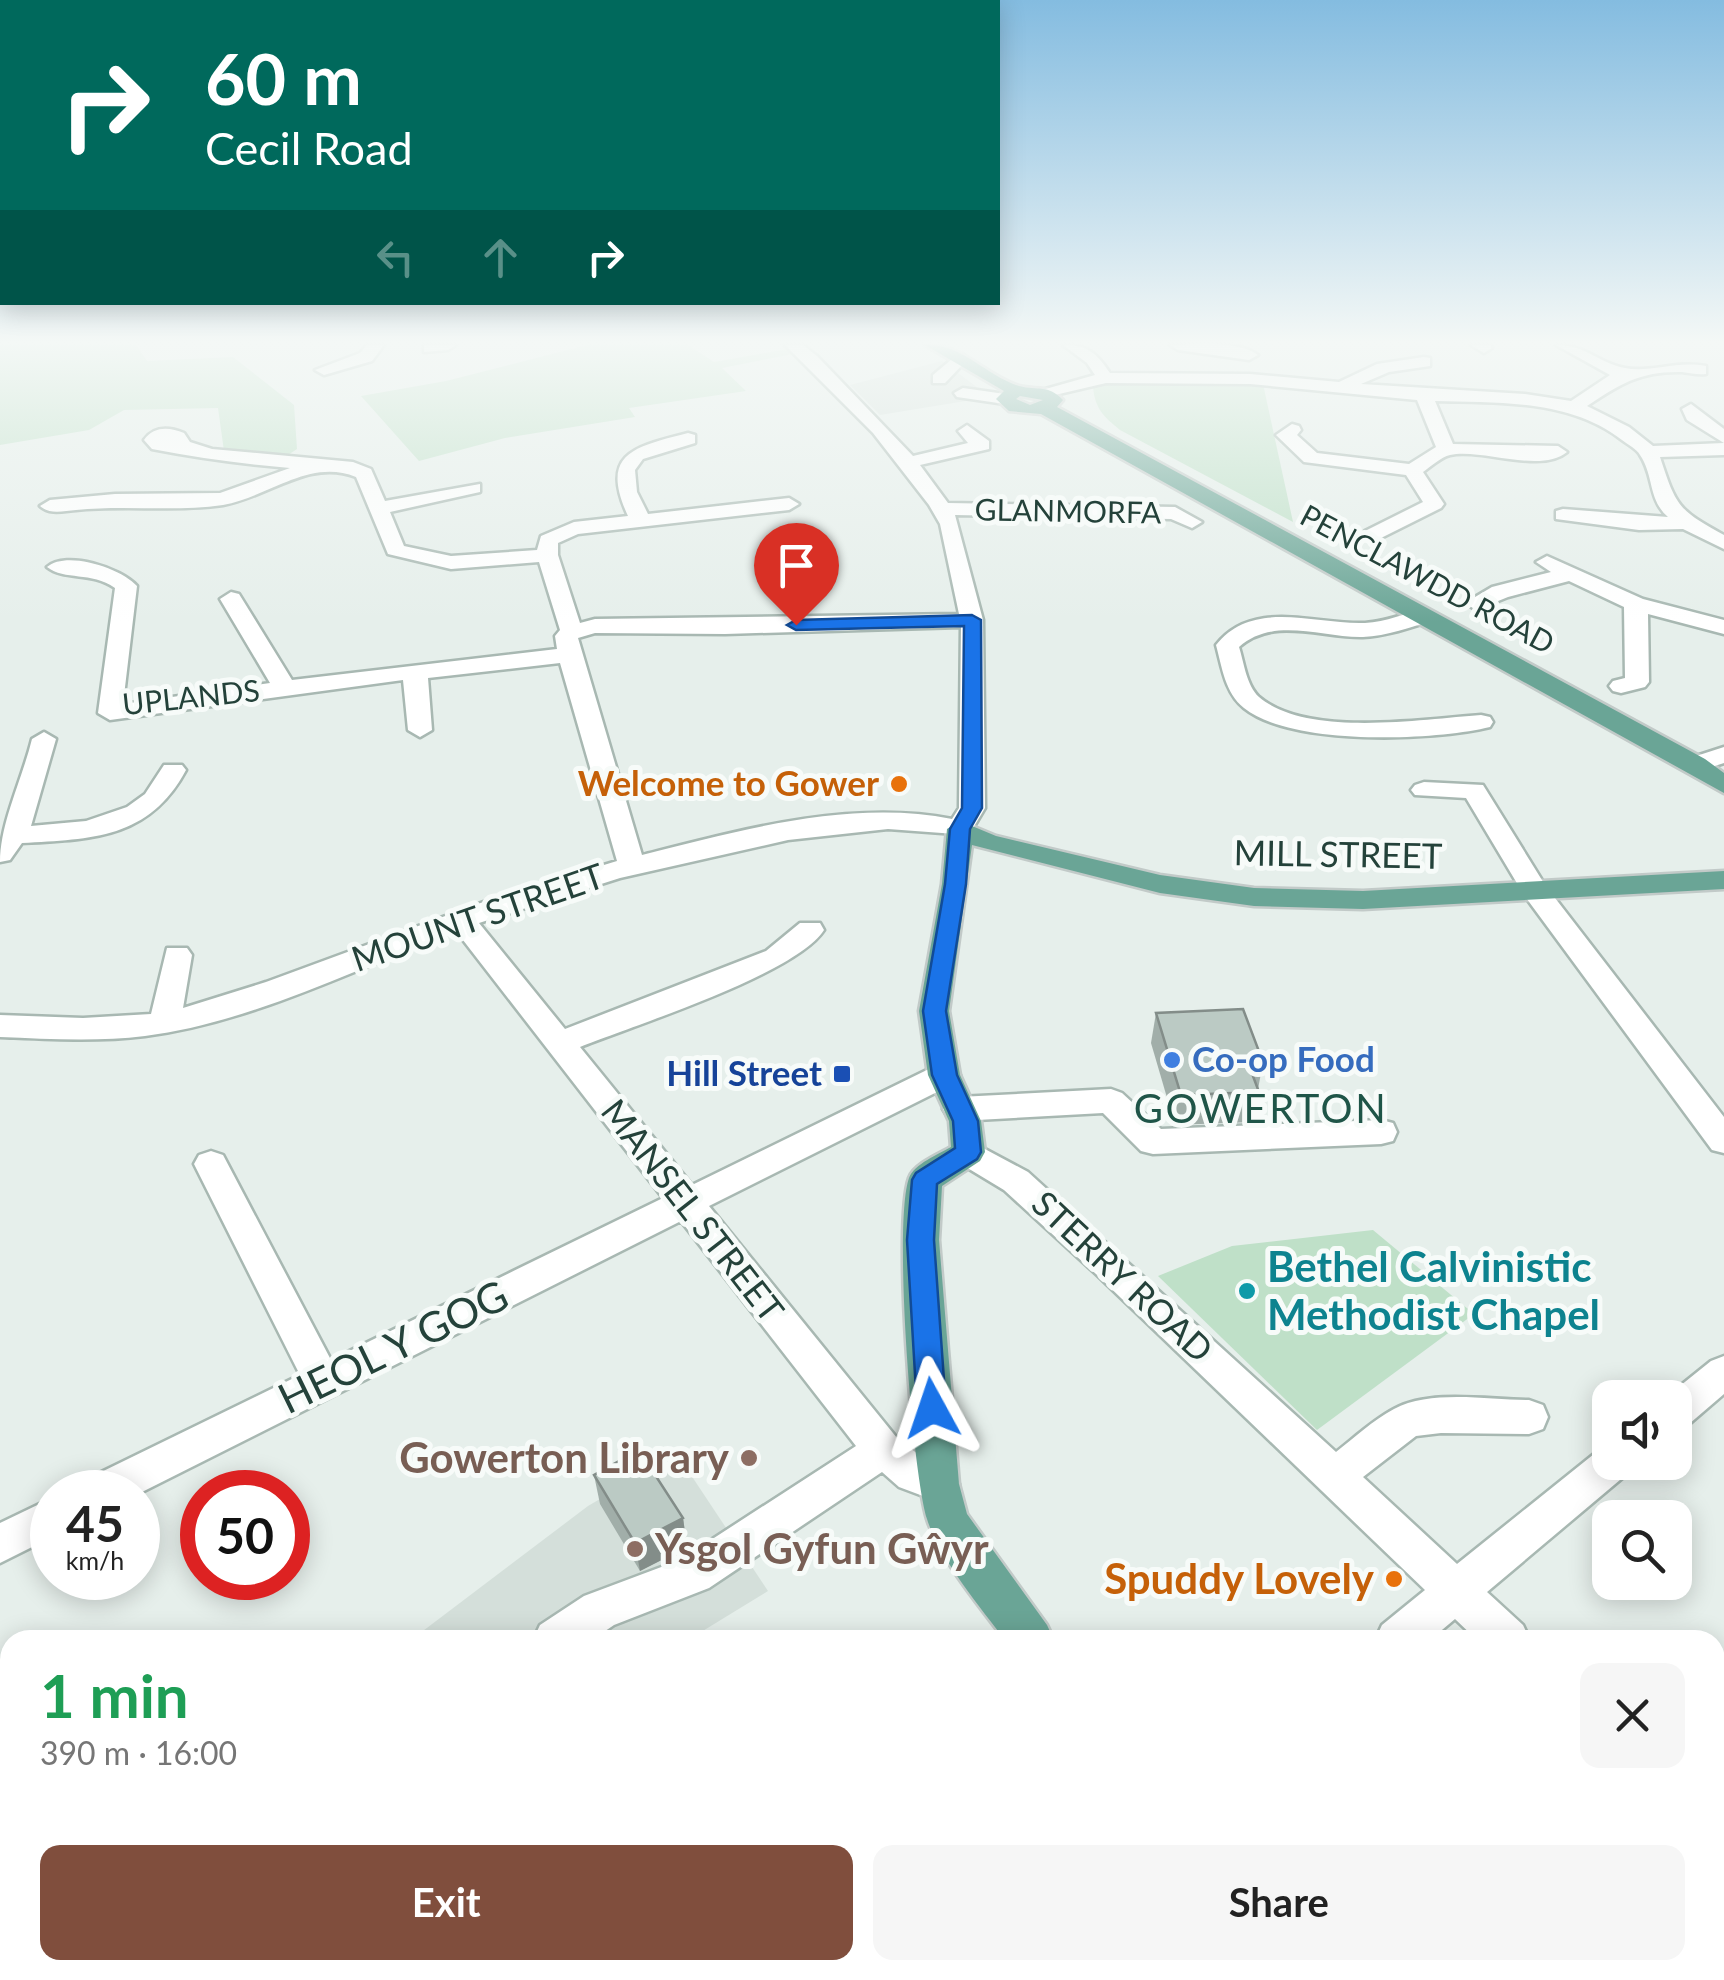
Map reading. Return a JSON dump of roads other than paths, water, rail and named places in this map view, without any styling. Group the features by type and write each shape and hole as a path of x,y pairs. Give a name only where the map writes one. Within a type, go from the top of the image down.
{"main road":[{"name":"PENCLAWDD ROAD","path":"1111,437 1696,764 1724,785"},
{"name":"MILL STREET","path":"960,829 987,842 1160,884 1254,897 1363,900 1724,880"},
{"path":"960,829 956,884 934,1011 944,1075 966,1121 968,1152 925,1180 920,1240 939,1484 948,1521 1024,1630"}],"street":[{"path":"884,437 944,509 972,620 972,808 960,829"},
{"path":"906,463 992,444 979,437"},
{"path":"1441,437 1446,449"},
{"path":"1631,437 1650,452 1666,505 1686,523 1724,543"},
{"path":"641,521 627,492 625,470 636,455 688,439"},
{"path":"180,445 210,455 356,468 371,484 395,550 428,562 449,564 547,554"},
{"path":"1298,449 1412,470 1446,449 1554,456"},
{"path":"1650,452 1724,449"},
{"path":"50,506 116,500 222,499 320,464"},
{"path":"1391,533 1434,504 1412,477 1412,470"},
{"path":"379,508 461,487"},
{"path":"632,866 570,644 547,554 548,540 559,533 641,521 765,511 789,504"},
{"name":"GLANMORFA","path":"944,509 1175,514 1192,522"},
{"path":"1575,520 1686,523"},
{"path":"1548,562 1634,604 1724,627"},
{"name":"UPLANDS","path":"58,566 106,572 126,586 110,713 418,671 570,644 595,626 972,620"},
{"path":"1512,611 1483,601 1500,592 1570,574"},
{"name":"UPLANDS","path":"231,598 285,688"},
{"path":"1634,604 1638,620 1633,651 1638,686"},
{"path":"1426,615 1383,628 1360,630 1276,622 1239,631 1228,645 1238,684 1250,701 1273,718 1310,728 1448,733 1481,722"},
{"name":"UPLANDS","path":"241,661 268,656"},
{"path":"418,671 415,680 420,730"},
{"path":"8,844 33,791 44,738"},
{"path":"1696,764 1724,755"},
{"path":"8,844 116,823 153,802 173,770"},
{"path":"1424,790 1474,790 1534,889 1724,1141"},
{"name":"MOUNT STREET","path":"0,1026 87,1030 165,1022 286,985 461,919 632,866 826,824 944,825 960,829"},
{"name":"MANSEL STREET","path":"461,919 883,1450 913,1474 939,1484"},
{"path":"558,1042 776,958 810,930"},
{"path":"165,1022 177,955"},
{"path":"685,1205 944,1075"},
{"path":"959,1109 1111,1101 1153,1142 1380,1132"},
{"name":"STERRY ROAD","path":"968,1152 1016,1180 1498,1630"},
{"path":"211,1164 322,1381"},
{"name":"HEOL Y GOG","path":"145,1470 685,1205"},
{"path":"1692,1398 1724,1372"},
{"path":"1335,1476 1407,1420 1458,1415 1529,1418"},
{"path":"570,1630 599,1610 694,1574 883,1450"},
{"path":"1410,1630 1592,1479"},
{"path":"0,1544 30,1528"}],"place":[{"name":"Welcome to Gower","path":"899,784"},
{"name":"Co-op Food","path":"1172,1060"},
{"name":"Hill Street","path":"842,1074"},
{"name":"Bethel Calvinistic Methodist Chapel","path":"1247,1291"},
{"name":"Gowerton Library","path":"749,1458"},
{"name":"Ysgol Gyfun Gŵyr","path":"635,1549"},
{"name":"Spuddy Lovely","path":"1394,1579"}],"district":[{"name":"GOWERTON","path":"1261,1109"}]}
